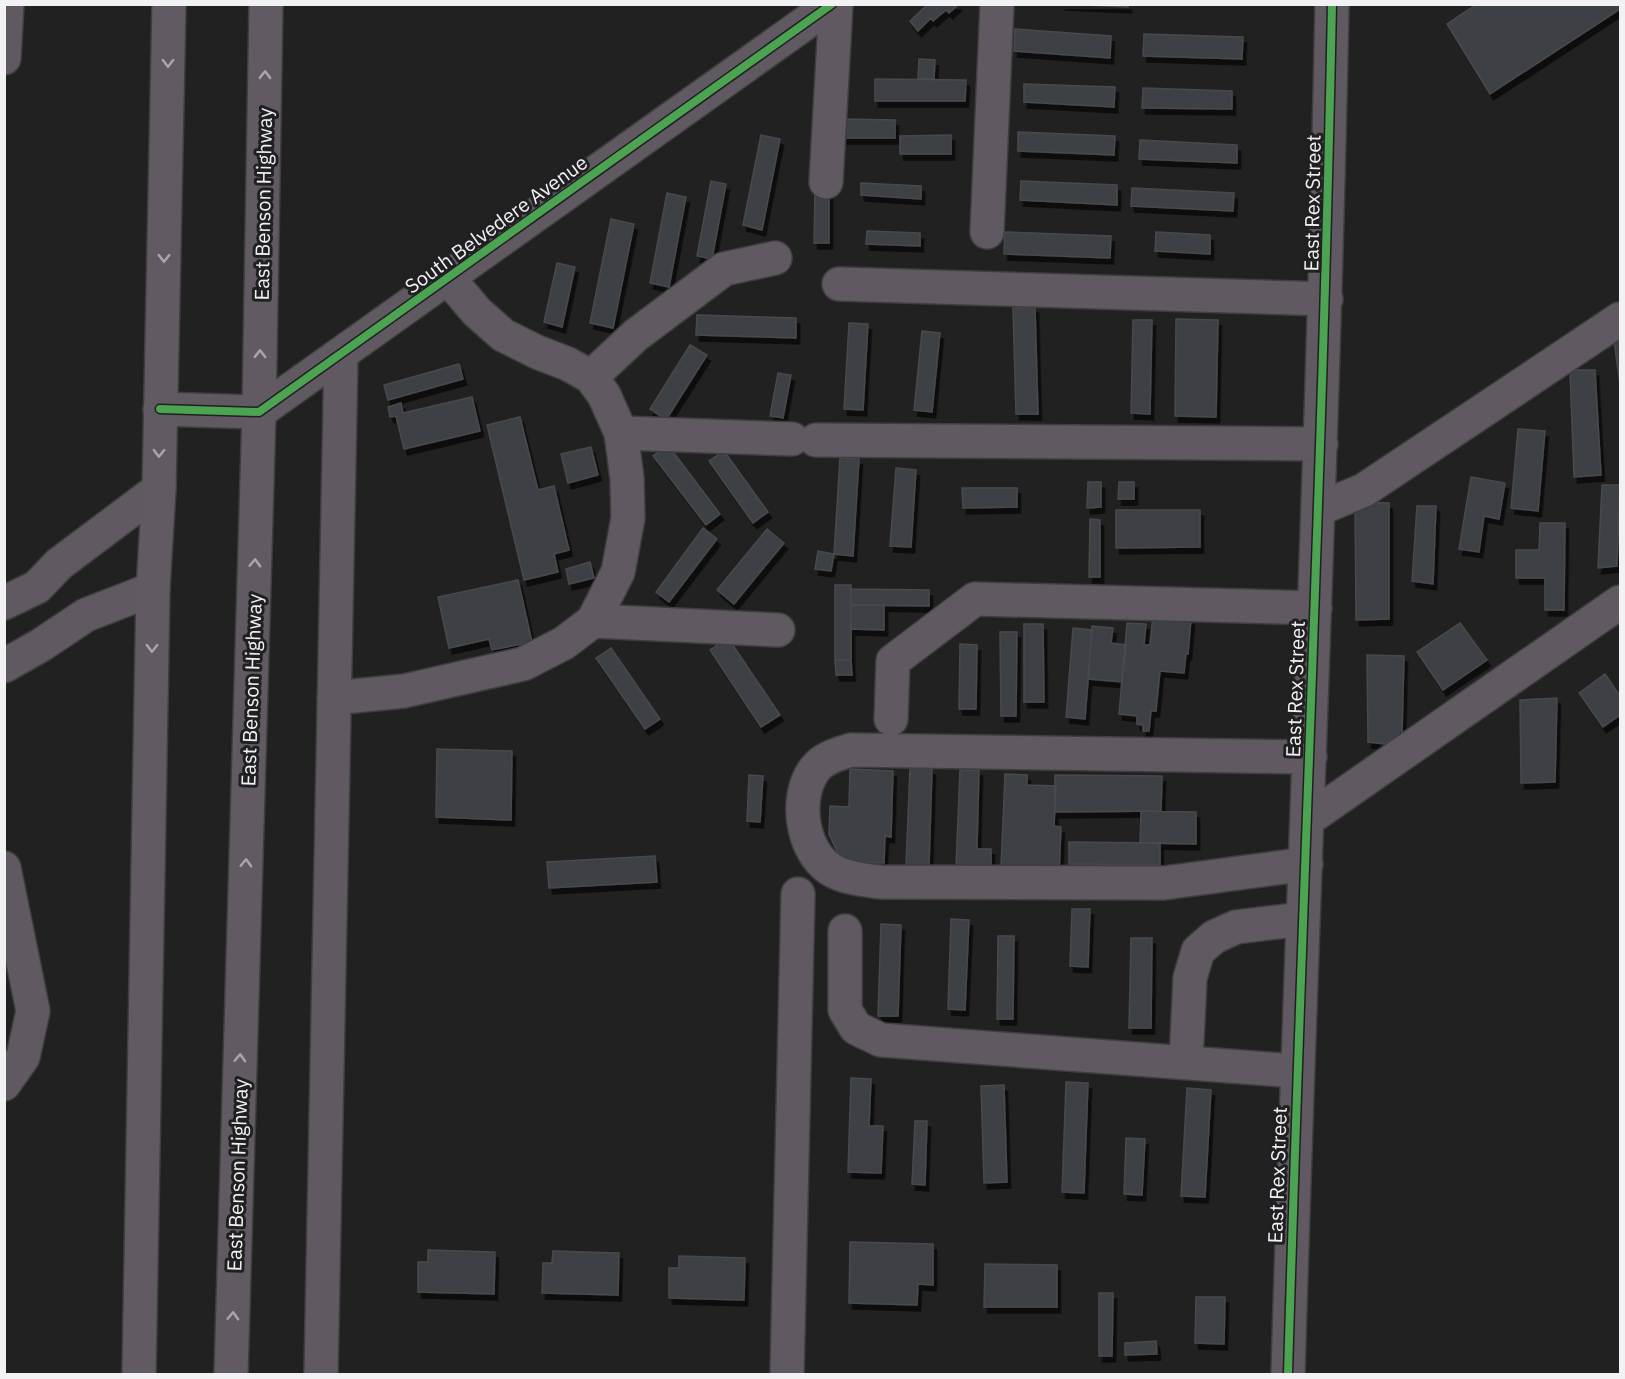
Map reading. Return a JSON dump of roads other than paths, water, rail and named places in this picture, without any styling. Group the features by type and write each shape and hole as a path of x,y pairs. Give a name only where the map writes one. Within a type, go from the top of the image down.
{"main road":[{"path":"139,1374 153,590 159,489 169,4"},
{"name":"East Benson Highway","path":"231,1374 259,412 266,4"}],"street":[{"path":"4,58 7,4"},
{"path":"826,182 834,4"},
{"name":"South Belvedere Avenue","path":"259,412 834,4"},
{"path":"987,232 997,4"},
{"name":"East Rex Street","path":"1288,1374 1296,1071 1306,864 1326,299 1332,4"},
{"path":"591,376 636,334 724,269 775,258"},
{"path":"334,698 404,691 523,664 564,644 593,621 618,572 628,518 627,478 621,433 604,395 591,376 503,335 477,312 448,278"},
{"path":"839,284 1326,299"},
{"path":"1319,509 1364,490 1620,319"},
{"path":"321,1374 341,355"},
{"path":"160,409 259,412"},
{"path":"621,433 804,440 1321,444"},
{"path":"4,603 37,587 59,564 159,489"},
{"path":"4,666 86,615 153,590"},
{"path":"891,719 893,661 975,599 1315,608"},
{"path":"1307,820 1620,602"},
{"path":"593,621 778,630"},
{"path":"1306,864 1164,883 880,882 852,878 830,869 810,849 804,827 804,788 816,768 832,756 851,750 1310,757"},
{"path":"4,868 33,1011 23,1057 4,1084"},
{"path":"787,1374 798,894"},
{"path":"1186,1062 1190,978 1198,951 1214,937 1236,927 1303,919"},
{"path":"845,931 845,1010 856,1028 881,1040 1296,1071"}]}
